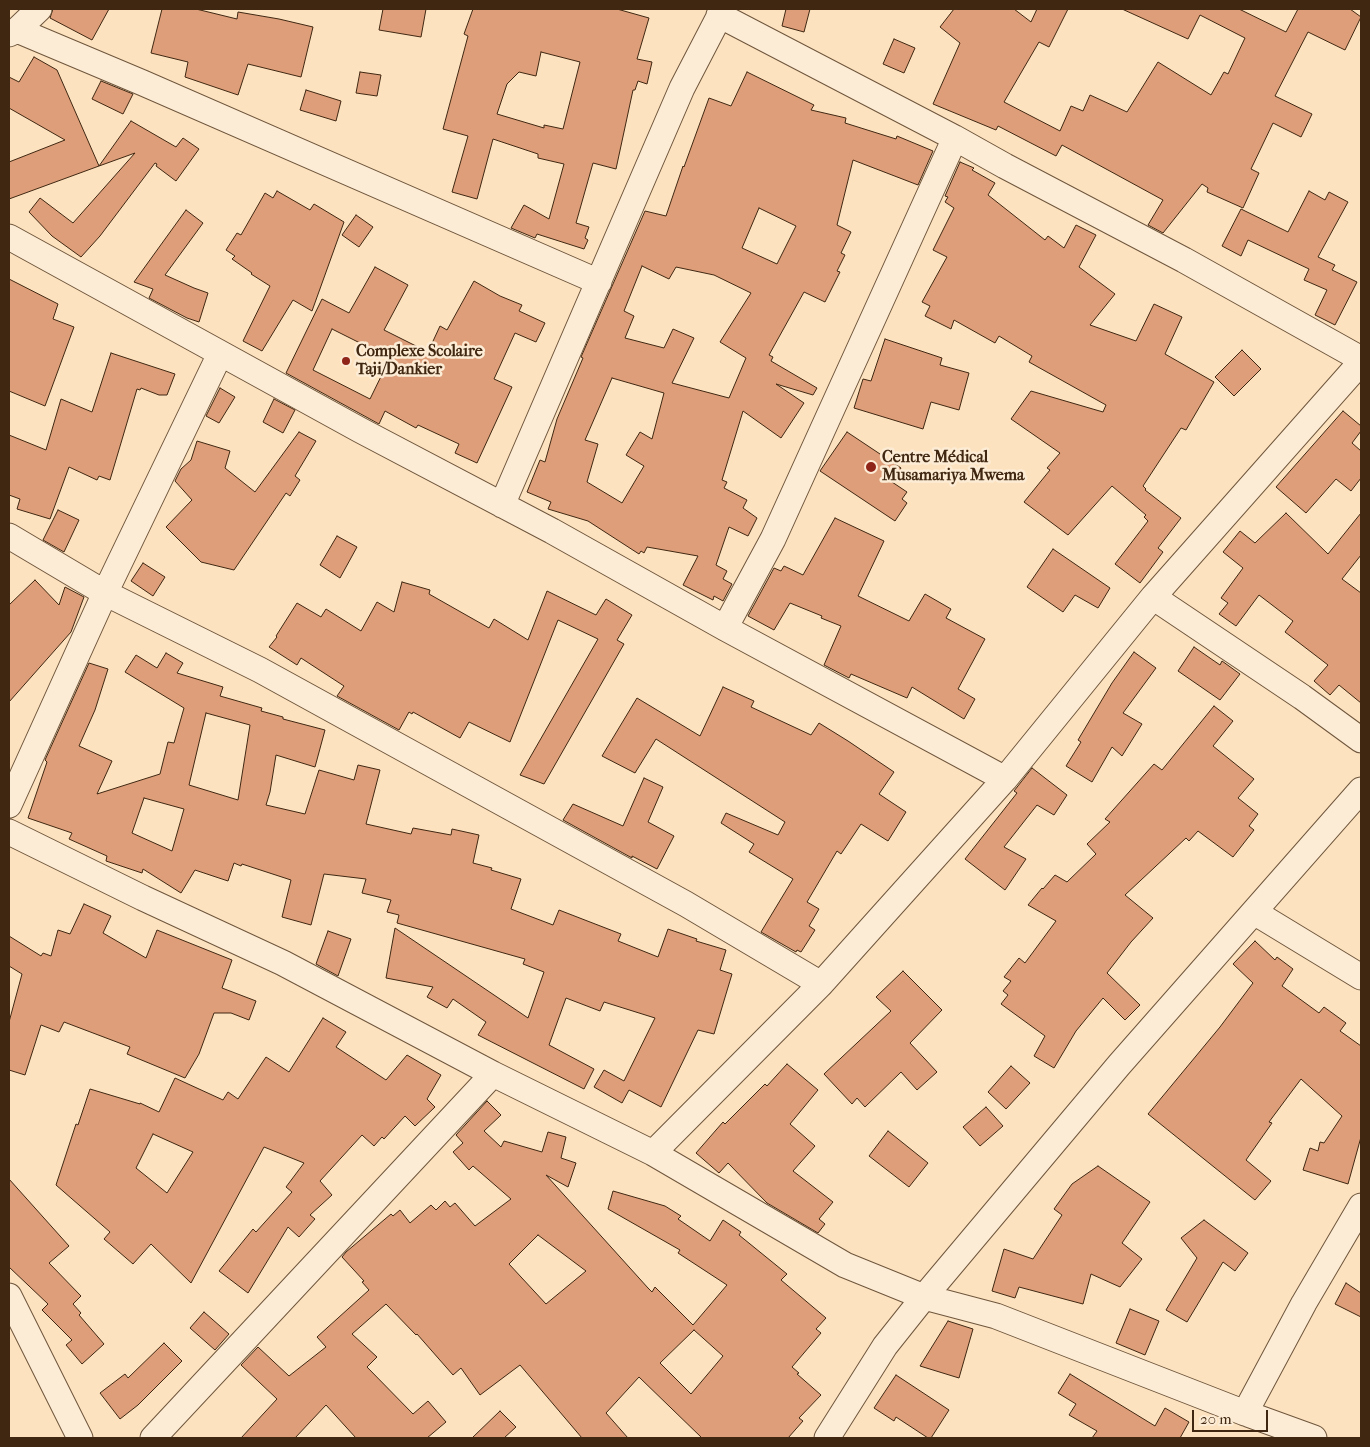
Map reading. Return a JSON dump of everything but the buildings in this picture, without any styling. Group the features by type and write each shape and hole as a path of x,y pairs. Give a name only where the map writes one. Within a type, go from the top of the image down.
{"street":[{"path":"39,9 13,32 143,83 599,282"},
{"path":"502,505 682,88 721,12 1005,166 1184,260 1361,361 1153,597 1005,780 821,984 653,1153"},
{"path":"725,628 773,539 955,138"},
{"path":"9,237 220,354 552,531 725,628 1005,780"},
{"path":"9,805 105,593 220,354"},
{"path":"9,536 105,593 260,670 686,904 821,984"},
{"path":"1153,597 1302,697 1361,740"},
{"path":"826,1438 885,1346 924,1297 1119,1066 1361,790"},
{"path":"9,832 152,902 283,962 493,1074 653,1153 845,1265 924,1297 996,1316 1314,1438"},
{"path":"1254,912 1361,977"},
{"path":"153,1438 493,1074"},
{"path":"1245,1413 1304,1303 1361,1206"},
{"path":"9,1296 80,1438"}],"place":[{"name":"Complexe Scolaire Taji/Dankier","path":"346,361"},
{"name":"Centre Médical Musamariya Mwema","path":"871,467"}]}
